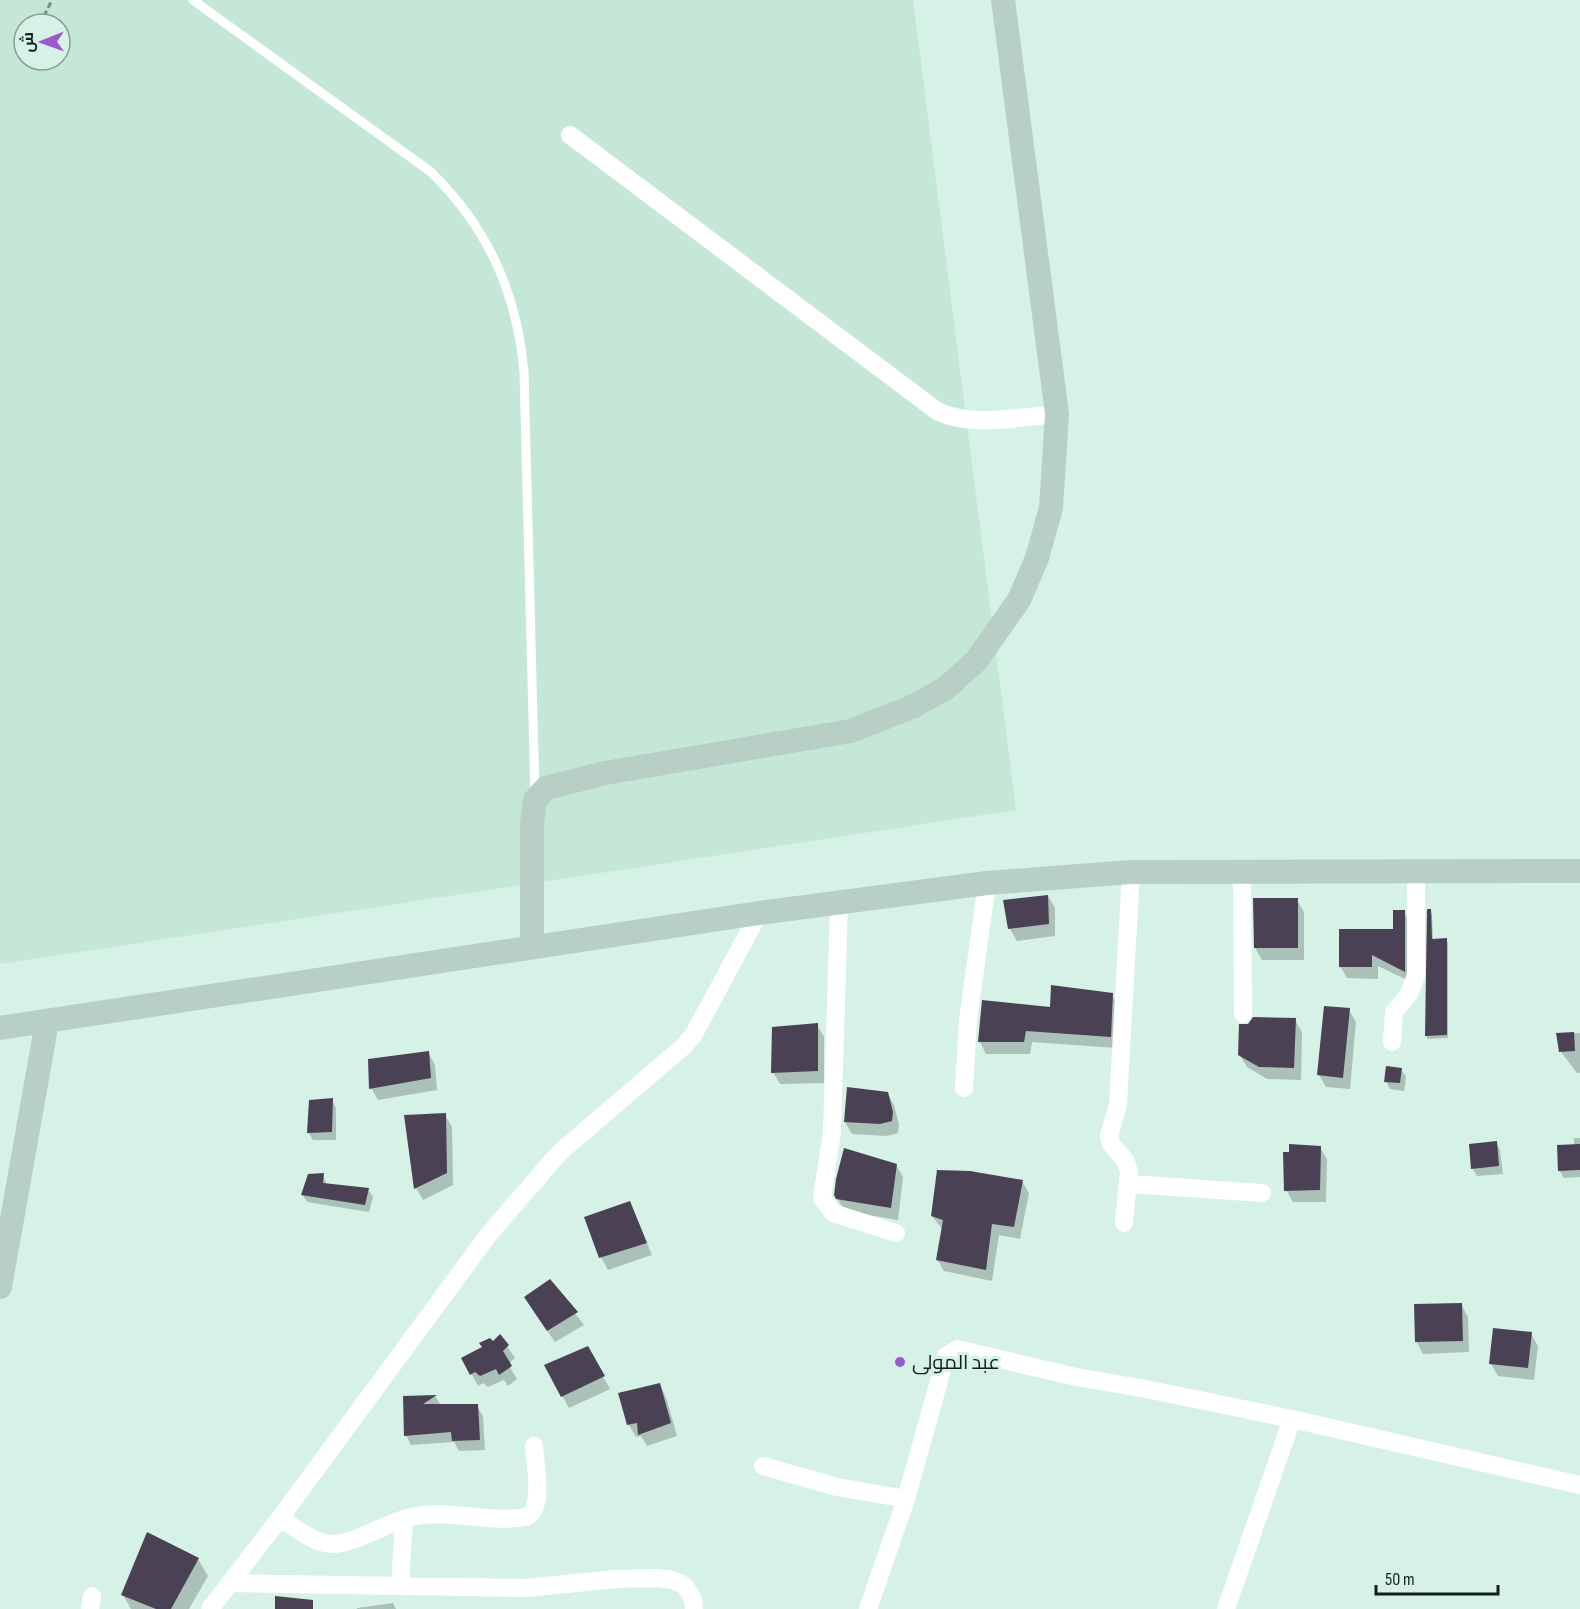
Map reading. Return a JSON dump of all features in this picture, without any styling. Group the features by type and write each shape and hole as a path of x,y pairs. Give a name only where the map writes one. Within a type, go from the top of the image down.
{"main road":[{"path":"532,947 532,823 535,800 546,788 605,773 851,731 884,720 946,688 976,661 1019,600 1037,558 1051,508 1057,414 1004,0"},
{"path":"0,1028 759,913 987,883 1131,872 1580,871"},
{"path":"0,1287 47,1022"}],"street":[{"path":"570,135 937,411 954,419 971,421 1057,414"},
{"path":"1242,870 1243,1014"},
{"path":"1392,1042 1394,1012 1413,988 1416,975 1416,871"},
{"path":"1124,1223 1130,1184 1128,1166 1111,1144 1109,1136 1118,1104 1131,872"},
{"path":"964,1088 968,1020 987,883"},
{"path":"839,904 832,1132 822,1198 833,1213 897,1233"},
{"path":"210,1609 280,1518 489,1233 559,1153 684,1046 694,1034 759,913"},
{"path":"1130,1184 1262,1193"},
{"path":"868,1609 906,1499 946,1356 957,1349 1076,1377 1292,1419 1580,1485"},
{"path":"1226,1609 1292,1419"},
{"path":"280,1518 313,1539 334,1544 349,1541 404,1519 442,1514 522,1518 530,1516 537,1503 534,1446"},
{"path":"763,1466 837,1487 906,1499"},
{"path":"400,1586 404,1519"},
{"path":"230,1583 527,1588 616,1579 656,1578 673,1580 685,1586 693,1599 694,1609"}],"lane":[{"path":"193,0 431,172 464,207 500,268 517,319 524,372 535,800"}],"shaded area":[{"path":"0,0 913,0 1016,810 0,964"}],"building":[{"path":"1048,895 1049,924 1008,929 1003,900"},
{"path":"1253,898 1298,898 1298,948 1254,948"},
{"path":"1427,909 1431,909 1432,939 1447,938 1447,1035 1425,1036"},
{"path":"1393,910 1405,910 1405,972 1372,955 1372,967 1339,967 1339,929 1393,929"},
{"path":"1051,985 1113,993 1111,1037 1026,1031 1024,1042 978,1042 982,1000 1050,1007"},
{"path":"1324,1006 1350,1008 1343,1078 1317,1075"},
{"path":"1253,1017 1296,1018 1294,1068 1259,1067 1238,1055 1239,1024 1248,1024"},
{"path":"818,1023 818,1071 771,1073 772,1027"},
{"path":"1574,1032 1575,1051 1559,1052 1556,1033"},
{"path":"429,1051 431,1078 369,1089 368,1059"},
{"path":"1386,1066 1402,1068 1400,1083 1384,1082"},
{"path":"847,1087 888,1092 893,1112 892,1121 880,1124 844,1122"},
{"path":"333,1098 332,1132 307,1133 309,1100"},
{"path":"446,1113 447,1173 414,1189 404,1115"},
{"path":"1497,1141 1499,1166 1471,1169 1469,1144"},
{"path":"1289,1144 1321,1146 1320,1190 1284,1191 1283,1152 1289,1152"},
{"path":"1580,1144 1580,1170 1558,1171 1557,1145"},
{"path":"844,1148 897,1164 891,1208 836,1199 834,1195 836,1179"},
{"path":"937,1170 970,1171 1023,1180 1014,1227 992,1224 986,1270 936,1260 943,1220 931,1216"},
{"path":"324,1173 323,1183 369,1188 365,1205 301,1195 308,1174"},
{"path":"630,1201 647,1243 599,1258 584,1217"},
{"path":"550,1279 578,1312 547,1331 524,1297"},
{"path":"1462,1303 1463,1341 1415,1342 1414,1304"},
{"path":"1493,1328 1532,1332 1528,1368 1489,1364"},
{"path":"500,1334 509,1345 503,1351 512,1366 499,1375 496,1369 480,1376 475,1372 470,1375 461,1358 482,1347 479,1343 490,1338 493,1341"},
{"path":"588,1346 605,1376 561,1397 544,1365"},
{"path":"660,1383 671,1423 638,1435 637,1423 627,1425 618,1393"},
{"path":"437,1395 423,1404 478,1404 480,1440 452,1441 451,1432 404,1436 403,1396"},
{"path":"147,1532 199,1558 171,1609 156,1609 121,1595"},
{"path":"275,1596 313,1600 313,1609 275,1609"}],"place":[{"name":"عبد المولى","path":"900,1362"}]}
